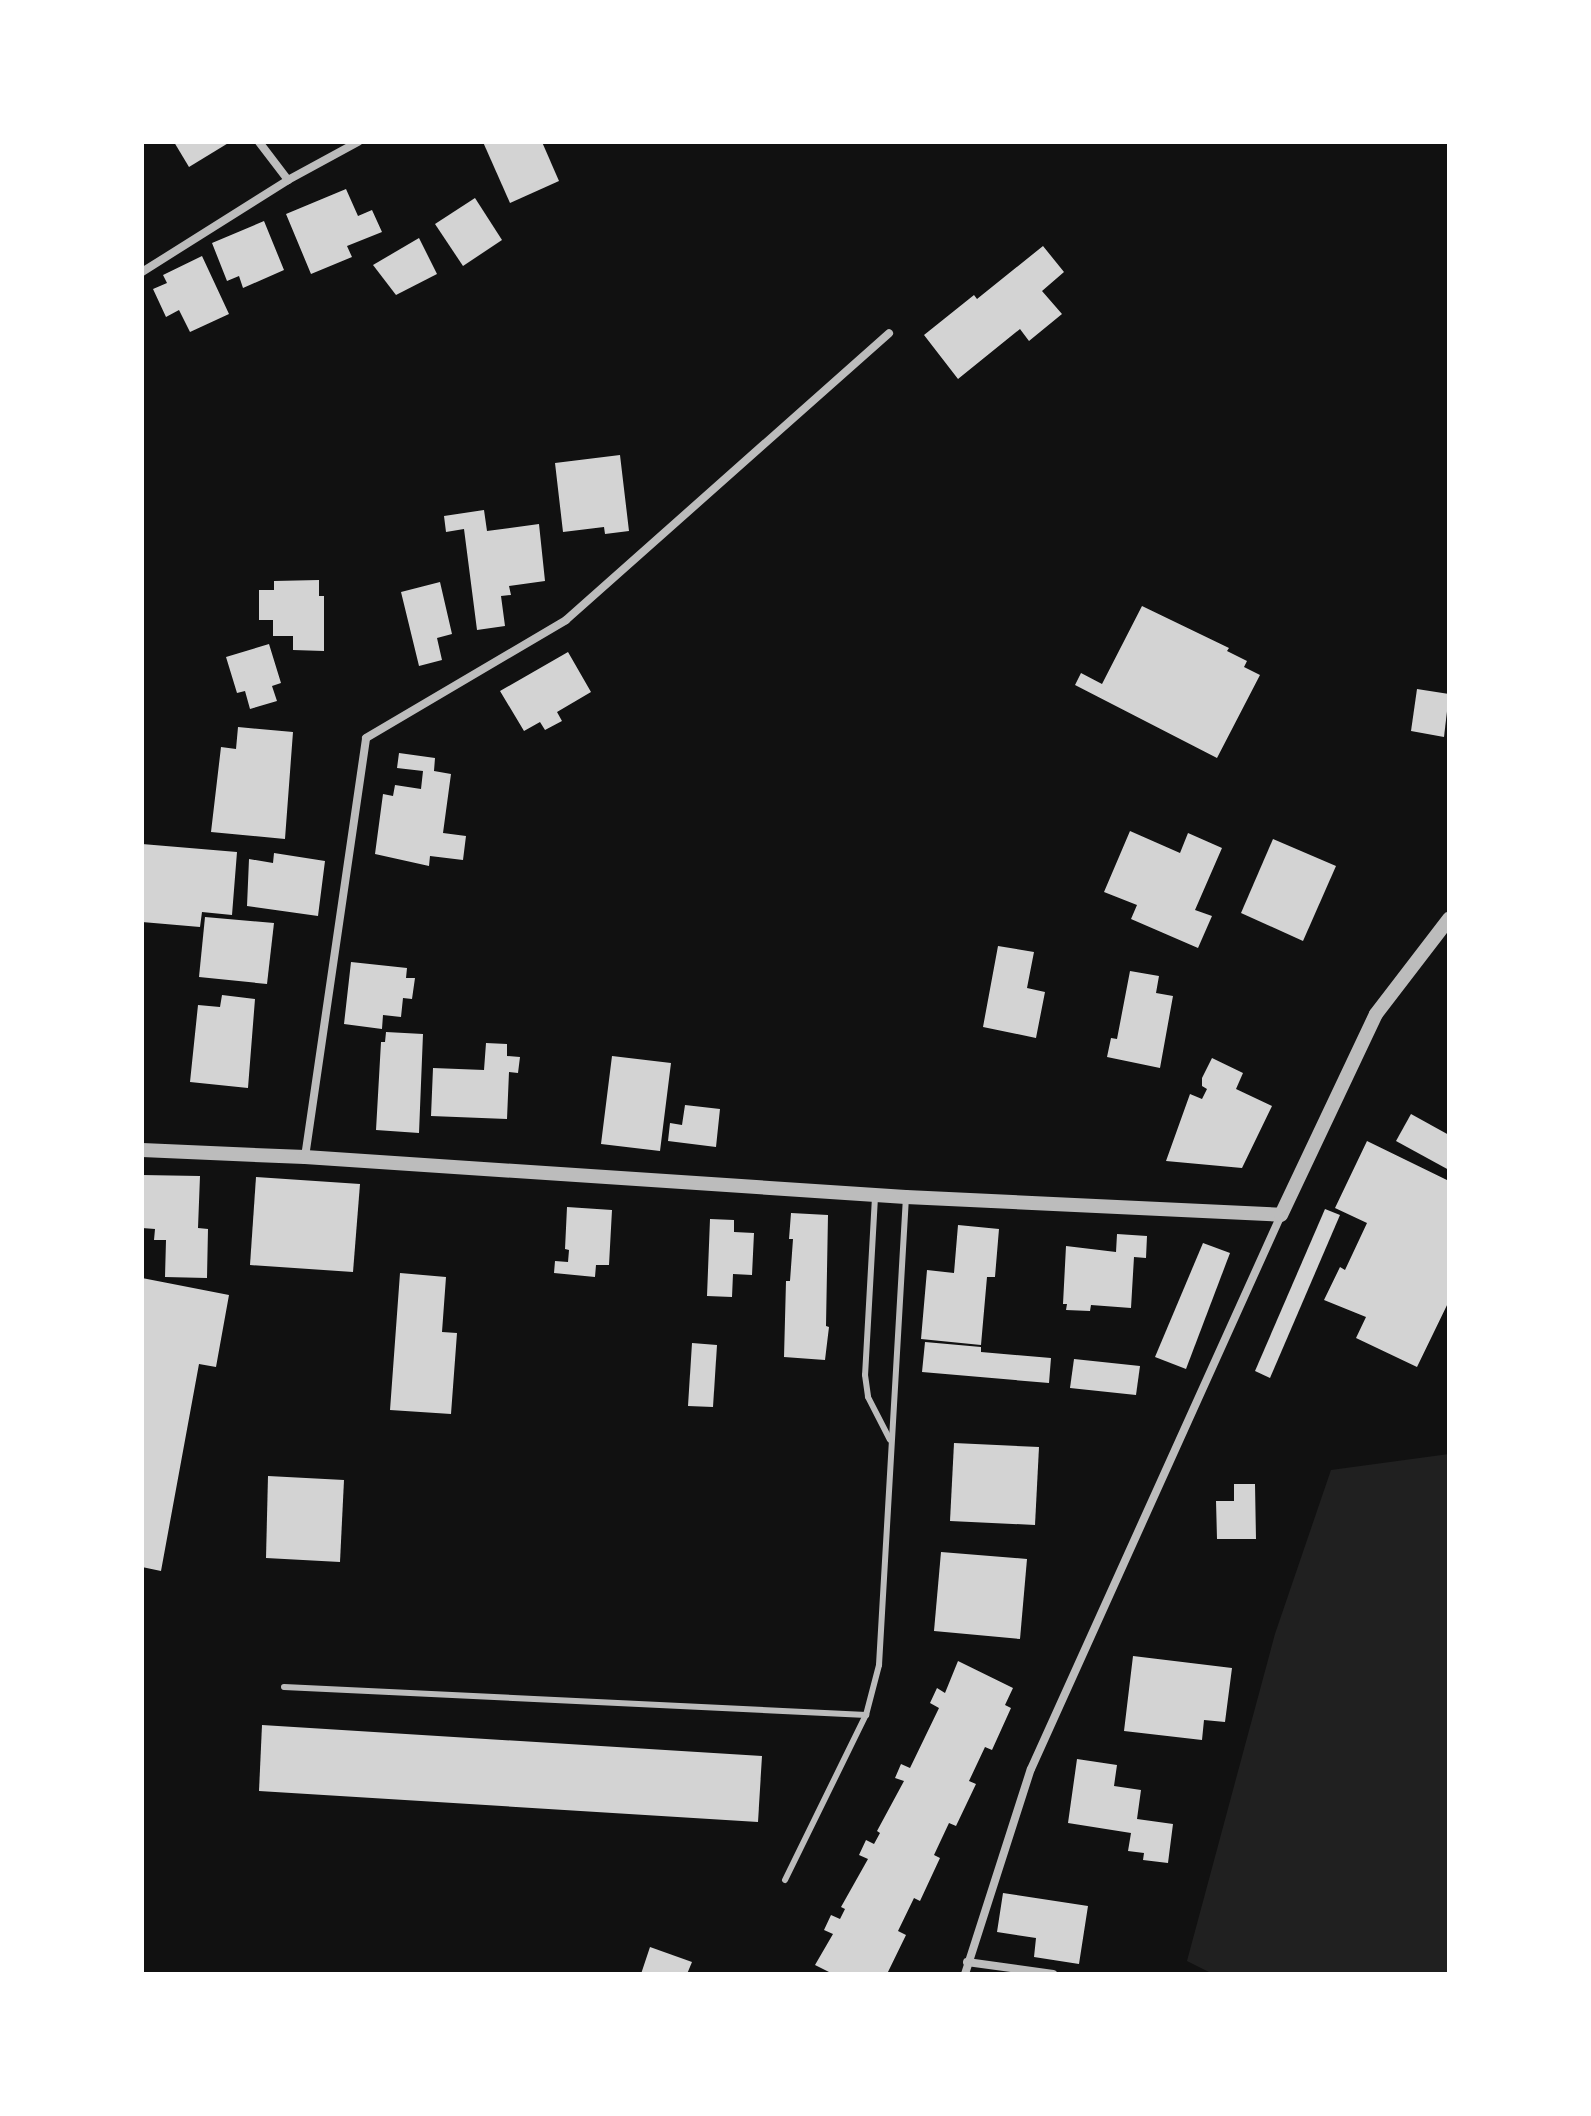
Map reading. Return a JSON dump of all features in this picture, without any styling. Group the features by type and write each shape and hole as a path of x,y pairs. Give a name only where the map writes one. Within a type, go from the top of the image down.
{"street":[{"path":"259,142 288,180"},
{"path":"142,272 288,180 358,142"},
{"path":"305,1157 366,738 566,620 889,333"},
{"path":"965,1974 1031,1769 1281,1215 1376,1014 1449,919"},
{"path":"142,1150 305,1157 906,1197 1281,1215"},
{"path":"967,1962 1053,1974"}],"lane":[{"path":"876,1194 865,1375 868,1397 890,1440"},
{"path":"785,1880 866,1715 879,1665 906,1197"},
{"path":"284,1687 866,1715"}],"shaded area":[{"path":"1449,1454 1449,1974 1213,1974 1187,1961 1275,1634 1331,1470"}],"building":[{"path":"174,142 230,142 189,167"},
{"path":"483,142 542,142 559,181 510,203"},
{"path":"346,189 358,216 372,210 382,232 347,246 352,257 311,274 286,214"},
{"path":"475,198 502,240 463,266 435,224"},
{"path":"264,221 284,270 243,288 239,276 227,281 212,243"},
{"path":"419,238 437,274 396,295 373,265"},
{"path":"1043,246 1064,272 1042,291 1062,314 1029,341 1020,329 958,379 924,335 974,295 977,299"},
{"path":"202,256 229,314 190,332 179,310 166,317 153,289 167,283 163,275"},
{"path":"620,455 629,531 605,534 604,527 563,532 555,463"},
{"path":"484,510 487,531 539,524 545,581 509,586 511,595 501,596 505,626 477,630 464,529 446,532 444,516"},
{"path":"319,580 319,596 324,596 324,651 293,650 293,636 273,636 273,620 259,620 259,590 274,590 274,581"},
{"path":"440,582 452,634 437,638 442,660 419,666 401,592"},
{"path":"1142,606 1229,648 1227,651 1247,661 1244,667 1260,675 1217,758 1075,685 1081,673 1102,684"},
{"path":"269,644 281,683 272,686 277,701 250,709 245,691 237,693 226,657"},
{"path":"568,652 591,692 557,712 562,721 545,730 540,722 524,731 500,691"},
{"path":"1417,689 1449,694 1444,737 1411,731"},
{"path":"238,727 293,732 285,839 211,832 221,747 236,749"},
{"path":"399,753 435,758 434,771 451,774 443,833 466,836 463,860 430,856 429,866 375,854 383,794 393,796 395,785 421,789 423,771 397,768"},
{"path":"1130,831 1180,853 1188,833 1222,848 1195,910 1212,916 1198,948 1131,919 1137,905 1104,892"},
{"path":"1273,839 1336,866 1303,941 1241,913"},
{"path":"142,844 237,852 232,915 202,912 200,927 142,922"},
{"path":"274,853 325,861 318,916 247,906 249,859 273,863"},
{"path":"205,917 274,923 267,984 199,977"},
{"path":"998,946 1034,952 1027,988 1045,992 1036,1038 983,1027"},
{"path":"351,962 407,968 406,978 415,978 412,999 403,998 401,1017 383,1015 382,1029 344,1024"},
{"path":"1130,971 1159,976 1156,993 1173,996 1160,1068 1107,1057 1111,1038 1117,1039"},
{"path":"222,995 255,999 248,1088 190,1082 198,1005 220,1007"},
{"path":"386,1032 423,1034 419,1133 376,1130 381,1042 385,1042"},
{"path":"486,1043 507,1044 507,1056 520,1057 518,1073 509,1072 507,1119 431,1116 433,1068 484,1070"},
{"path":"612,1056 671,1063 660,1151 601,1144"},
{"path":"1212,1058 1243,1073 1236,1089 1272,1106 1242,1168 1166,1161 1190,1094 1202,1099 1207,1089 1202,1086 1202,1078"},
{"path":"685,1105 720,1109 716,1147 668,1141 670,1123 682,1125"},
{"path":"1411,1114 1449,1135 1449,1170 1396,1141"},
{"path":"1367,1141 1449,1181 1449,1301 1417,1367 1356,1338 1366,1317 1324,1300 1340,1267 1345,1270 1367,1223 1335,1208"},
{"path":"142,1175 200,1176 198,1228 208,1229 207,1278 165,1277 166,1240 154,1240 155,1229 142,1228"},
{"path":"256,1177 360,1184 353,1272 250,1265"},
{"path":"567,1207 612,1210 609,1265 596,1265 595,1277 554,1273 555,1261 568,1262 569,1250 565,1249"},
{"path":"1325,1209 1340,1215 1270,1378 1255,1371"},
{"path":"791,1213 828,1215 826,1326 829,1327 825,1360 784,1357 786,1281 790,1281 793,1239 789,1239"},
{"path":"710,1219 734,1220 734,1232 754,1233 752,1275 733,1274 732,1297 707,1296"},
{"path":"958,1225 999,1229 995,1277 987,1277 981,1345 921,1339 927,1270 954,1273"},
{"path":"1117,1234 1147,1236 1146,1258 1134,1257 1131,1308 1091,1305 1090,1311 1066,1310 1067,1304 1063,1304 1066,1246 1116,1252"},
{"path":"1203,1243 1230,1253 1186,1369 1155,1357"},
{"path":"400,1273 446,1277 442,1332 457,1333 451,1414 390,1410"},
{"path":"142,1278 229,1295 216,1367 199,1364 161,1571 142,1567"},
{"path":"925,1342 981,1347 981,1352 1051,1358 1049,1383 922,1372"},
{"path":"692,1343 717,1345 713,1407 688,1406"},
{"path":"1074,1359 1140,1366 1136,1395 1070,1388"},
{"path":"954,1443 1039,1447 1035,1525 950,1521"},
{"path":"268,1476 344,1480 340,1562 266,1558"},
{"path":"1234,1484 1255,1484 1256,1539 1217,1539 1216,1501 1234,1501"},
{"path":"941,1552 1027,1559 1020,1639 934,1631"},
{"path":"1133,1656 1232,1668 1225,1722 1204,1720 1202,1740 1124,1731"},
{"path":"958,1661 1013,1688 1005,1705 1011,1708 992,1750 985,1747 969,1781 976,1784 956,1826 949,1823 934,1855 940,1858 920,1901 914,1898 898,1931 906,1935 887,1974 833,1974 815,1965 833,1934 824,1930 831,1915 840,1919 845,1909 841,1907 868,1859 859,1855 866,1840 874,1844 880,1833 877,1831 904,1781 895,1778 901,1764 910,1768 939,1708 930,1703 937,1688 945,1693"},
{"path":"262,1725 762,1756 758,1822 259,1791"},
{"path":"1077,1759 1117,1765 1114,1786 1141,1790 1137,1819 1173,1824 1168,1863 1143,1860 1144,1853 1128,1851 1131,1833 1068,1823"},
{"path":"1003,1893 1088,1906 1079,1964 1034,1957 1036,1938 997,1932"},
{"path":"650,1947 692,1962 687,1974 641,1974"}]}
